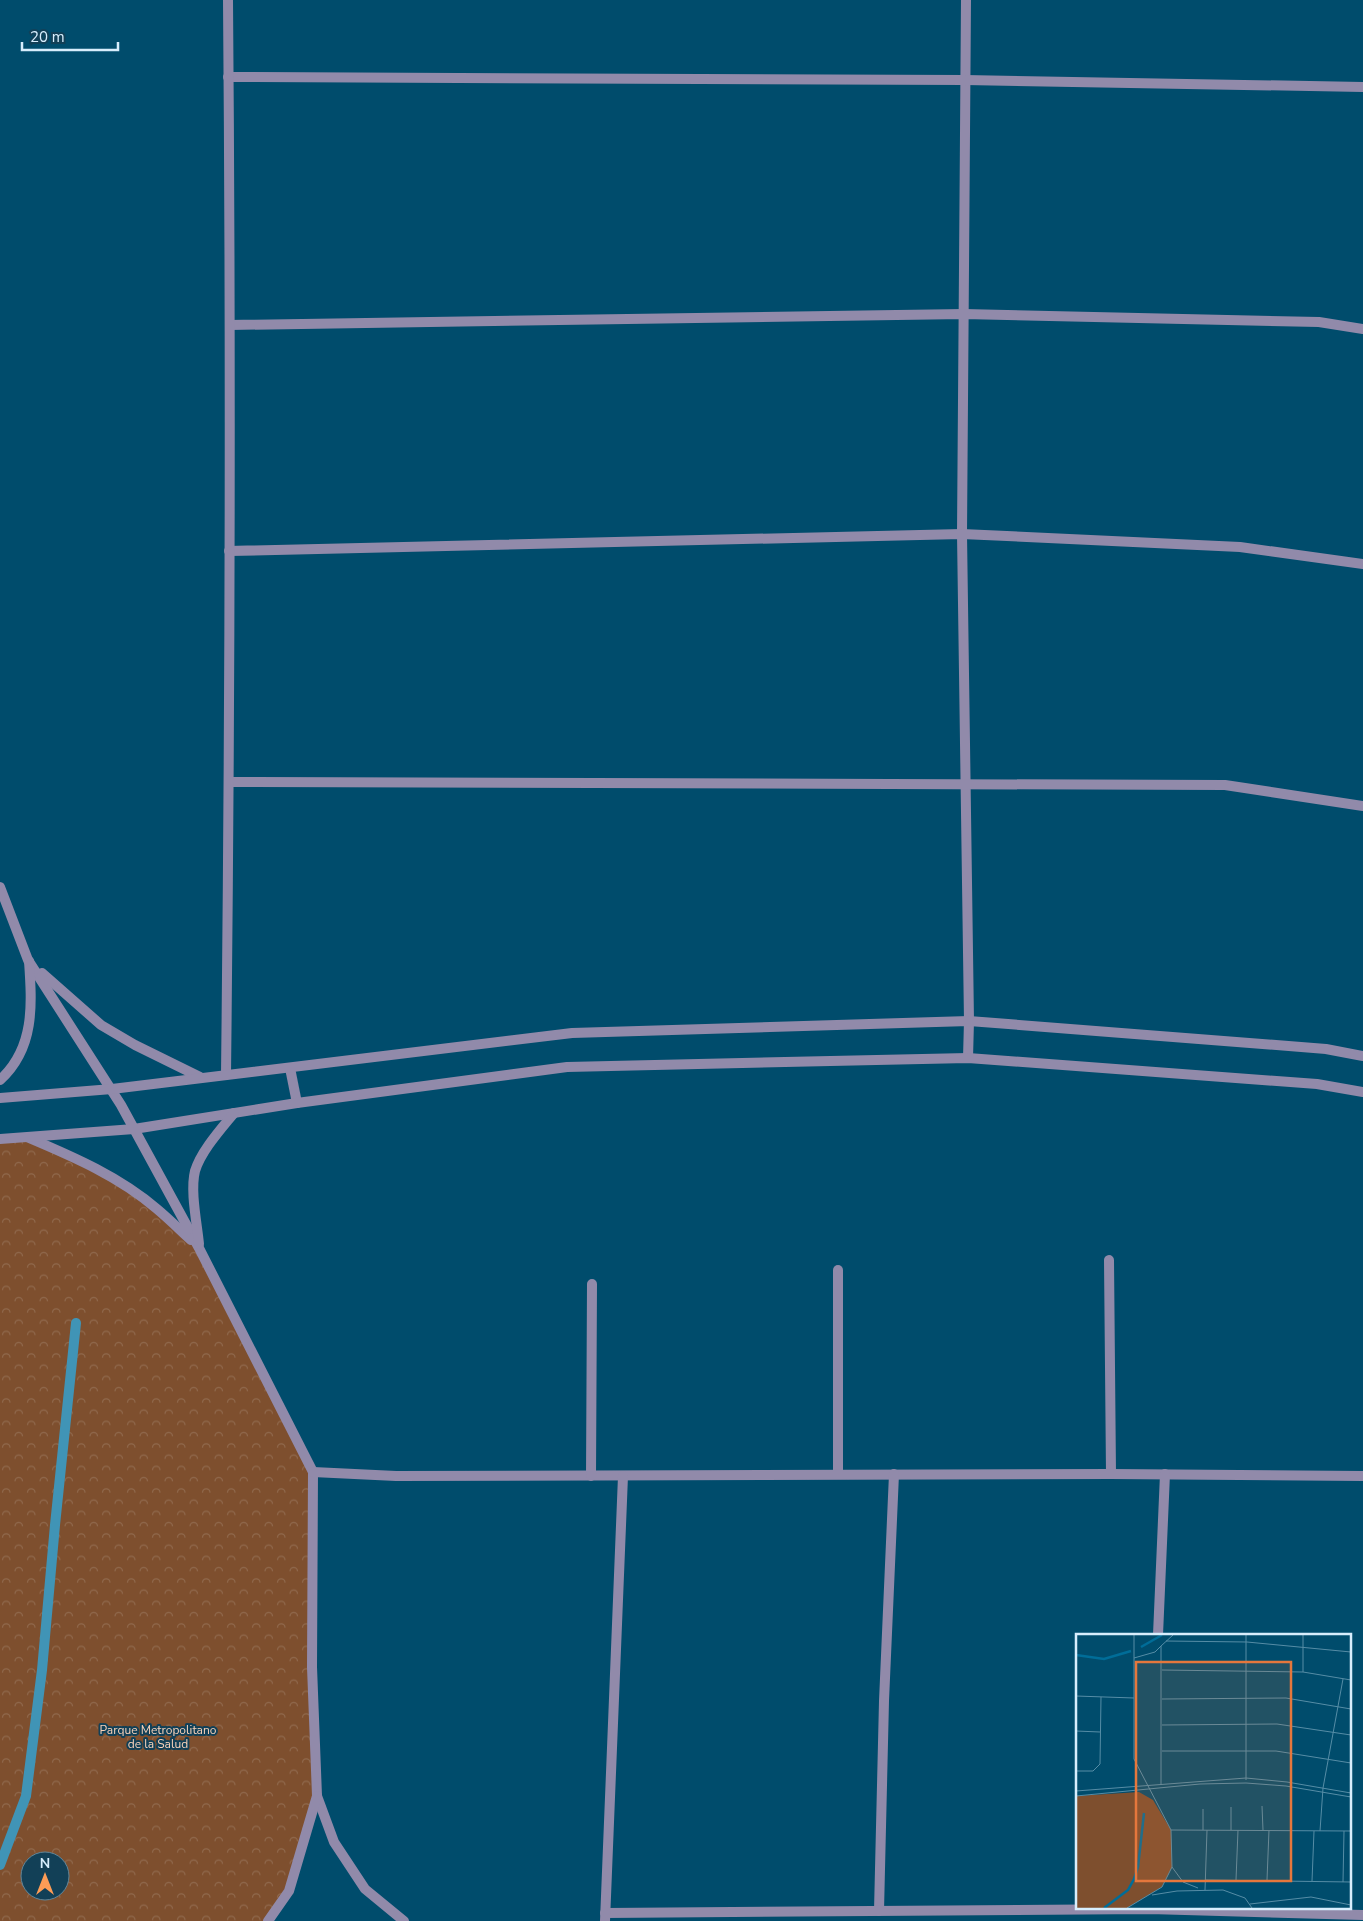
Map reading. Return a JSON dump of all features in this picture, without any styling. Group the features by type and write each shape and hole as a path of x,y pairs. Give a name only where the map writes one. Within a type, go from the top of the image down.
{"street":[{"path":"226,1075 230,325 228,0"},
{"path":"966,0 962,534 968,1058"},
{"path":"228,77 965,80 1363,88"},
{"path":"230,325 964,314 1319,322 1363,329"},
{"path":"229,551 962,534 1240,547 1363,564"},
{"path":"229,782 1225,785 1363,806"},
{"path":"0,887 28,960 112,1089 199,1248 312,1472 312,1667 317,1796 334,1842 365,1889 404,1921"},
{"path":"28,960 100,1025 200,1078"},
{"path":"0,1080 13,1069 24,1048 30,1022 31,989 28,960"},
{"path":"0,1098 112,1089 572,1033 969,1022 1326,1049 1363,1056"},
{"path":"0,1139 134,1129 297,1103 567,1067 968,1058 1317,1084 1363,1092"},
{"path":"290,1068 297,1103"},
{"path":"199,1248 194,1190 195,1170 209,1144 234,1113"},
{"path":"27,1137 69,1154 121,1183 156,1208 199,1248"},
{"path":"1109,1260 1110,1474"},
{"path":"838,1270 838,1474"},
{"path":"591,1476 592,1284"},
{"path":"312,1472 396,1476 838,1474 1363,1476"},
{"path":"879,1911 884,1701 894,1474"},
{"path":"1158,1634 1165,1474"},
{"path":"623,1476 605,1917 1150,1908 1363,1915"},
{"path":"268,1921 289,1891 317,1796"}],"green space":[{"name":"Parque Metropolitano de la Salud","path":"27,1137 121,1183 199,1248 313,1472 317,1796 289,1891 268,1921 0,1921 0,1139"}],"waterway":[{"path":"0,1865 26,1796 42,1670 76,1323"}]}
